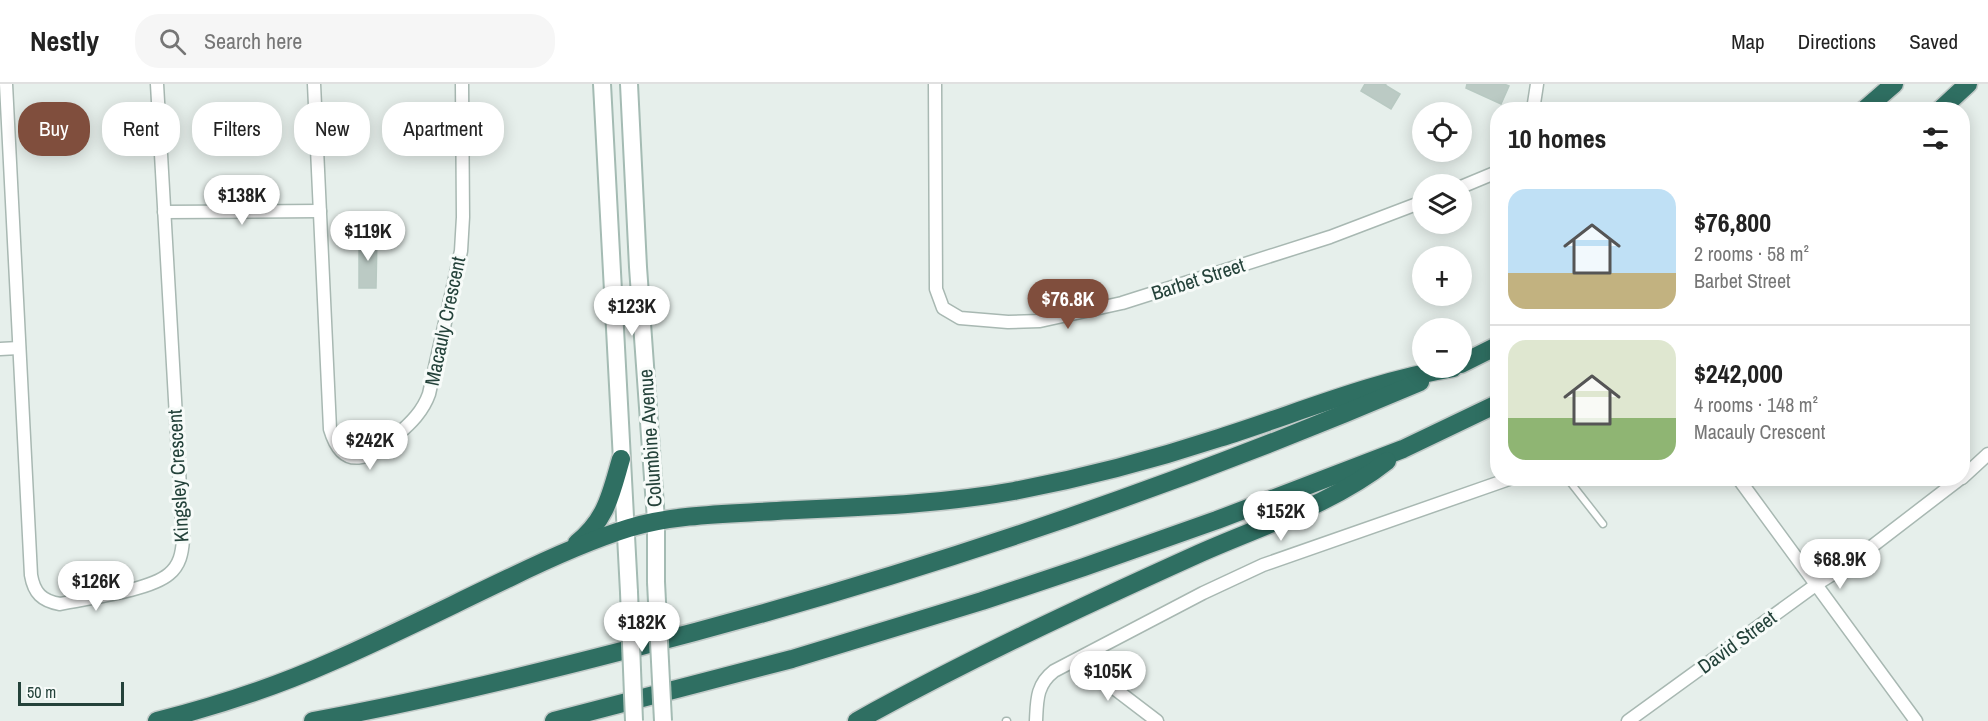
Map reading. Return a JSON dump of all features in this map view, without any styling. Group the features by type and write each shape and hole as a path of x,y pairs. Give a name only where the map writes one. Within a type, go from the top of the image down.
{"highway":[{"path":"1873,102 1894,84"},
{"path":"1949,102 1968,84"},
{"path":"1472,358 1490,350"},
{"path":"157,721 262,690 331,662 566,551 624,529 656,520 733,513 911,504 1012,491 1074,479 1144,461 1412,375"},
{"path":"313,721 496,683 678,637 845,591 1017,536 1216,465 1318,426 1431,378"},
{"path":"554,721 792,659 982,601 1217,520 1403,449 1490,407"},
{"path":"856,721 981,655 1196,555 1329,497 1366,478 1403,449"},
{"path":"566,551 595,527 602,516 621,459"}],"main road":[{"name":"Columbine Avenue","path":"602,84 634,721"},
{"name":"Columbine Avenue","path":"629,84 638,267 656,520 656,582 663,721"}],"street":[{"name":"Kingsley Crescent","path":"6,84 31,575 36,592 45,600 60,604 161,580 170,574 178,562 183,540 157,84"},
{"name":"Macauly Crescent","path":"314,84 330,429 337,448 350,457 364,457 380,450 414,420 429,394 461,251 462,84"},
{"name":"Barbet Street","path":"935,84 936,289 948,313 960,318 1034,322 1095,310 1330,237 1412,206"},
{"path":"1534,102 1537,84"},
{"path":"1472,182 1490,175"},
{"path":"164,212 320,211"},
{"path":"0,349 19,348"},
{"name":"David Street","path":"1970,472 1986,461"},
{"path":"1036,721 1037,696 1044,679 1054,671 1203,593 1263,565 1490,486"},
{"path":"1744,486 1916,721"},
{"name":"David Street","path":"1628,721 1817,584 1858,557 1951,486"},
{"path":"1077,660 1157,721"}],"lane":[{"path":"1573,486 1603,524"}],"building":[{"path":"1365,84 1386,84 1400,94 1391,109 1361,91"},
{"path":"1467,84 1509,86 1502,102 1497,102 1466,88"},
{"path":"359,237 377,237 376,288 359,288"}]}
